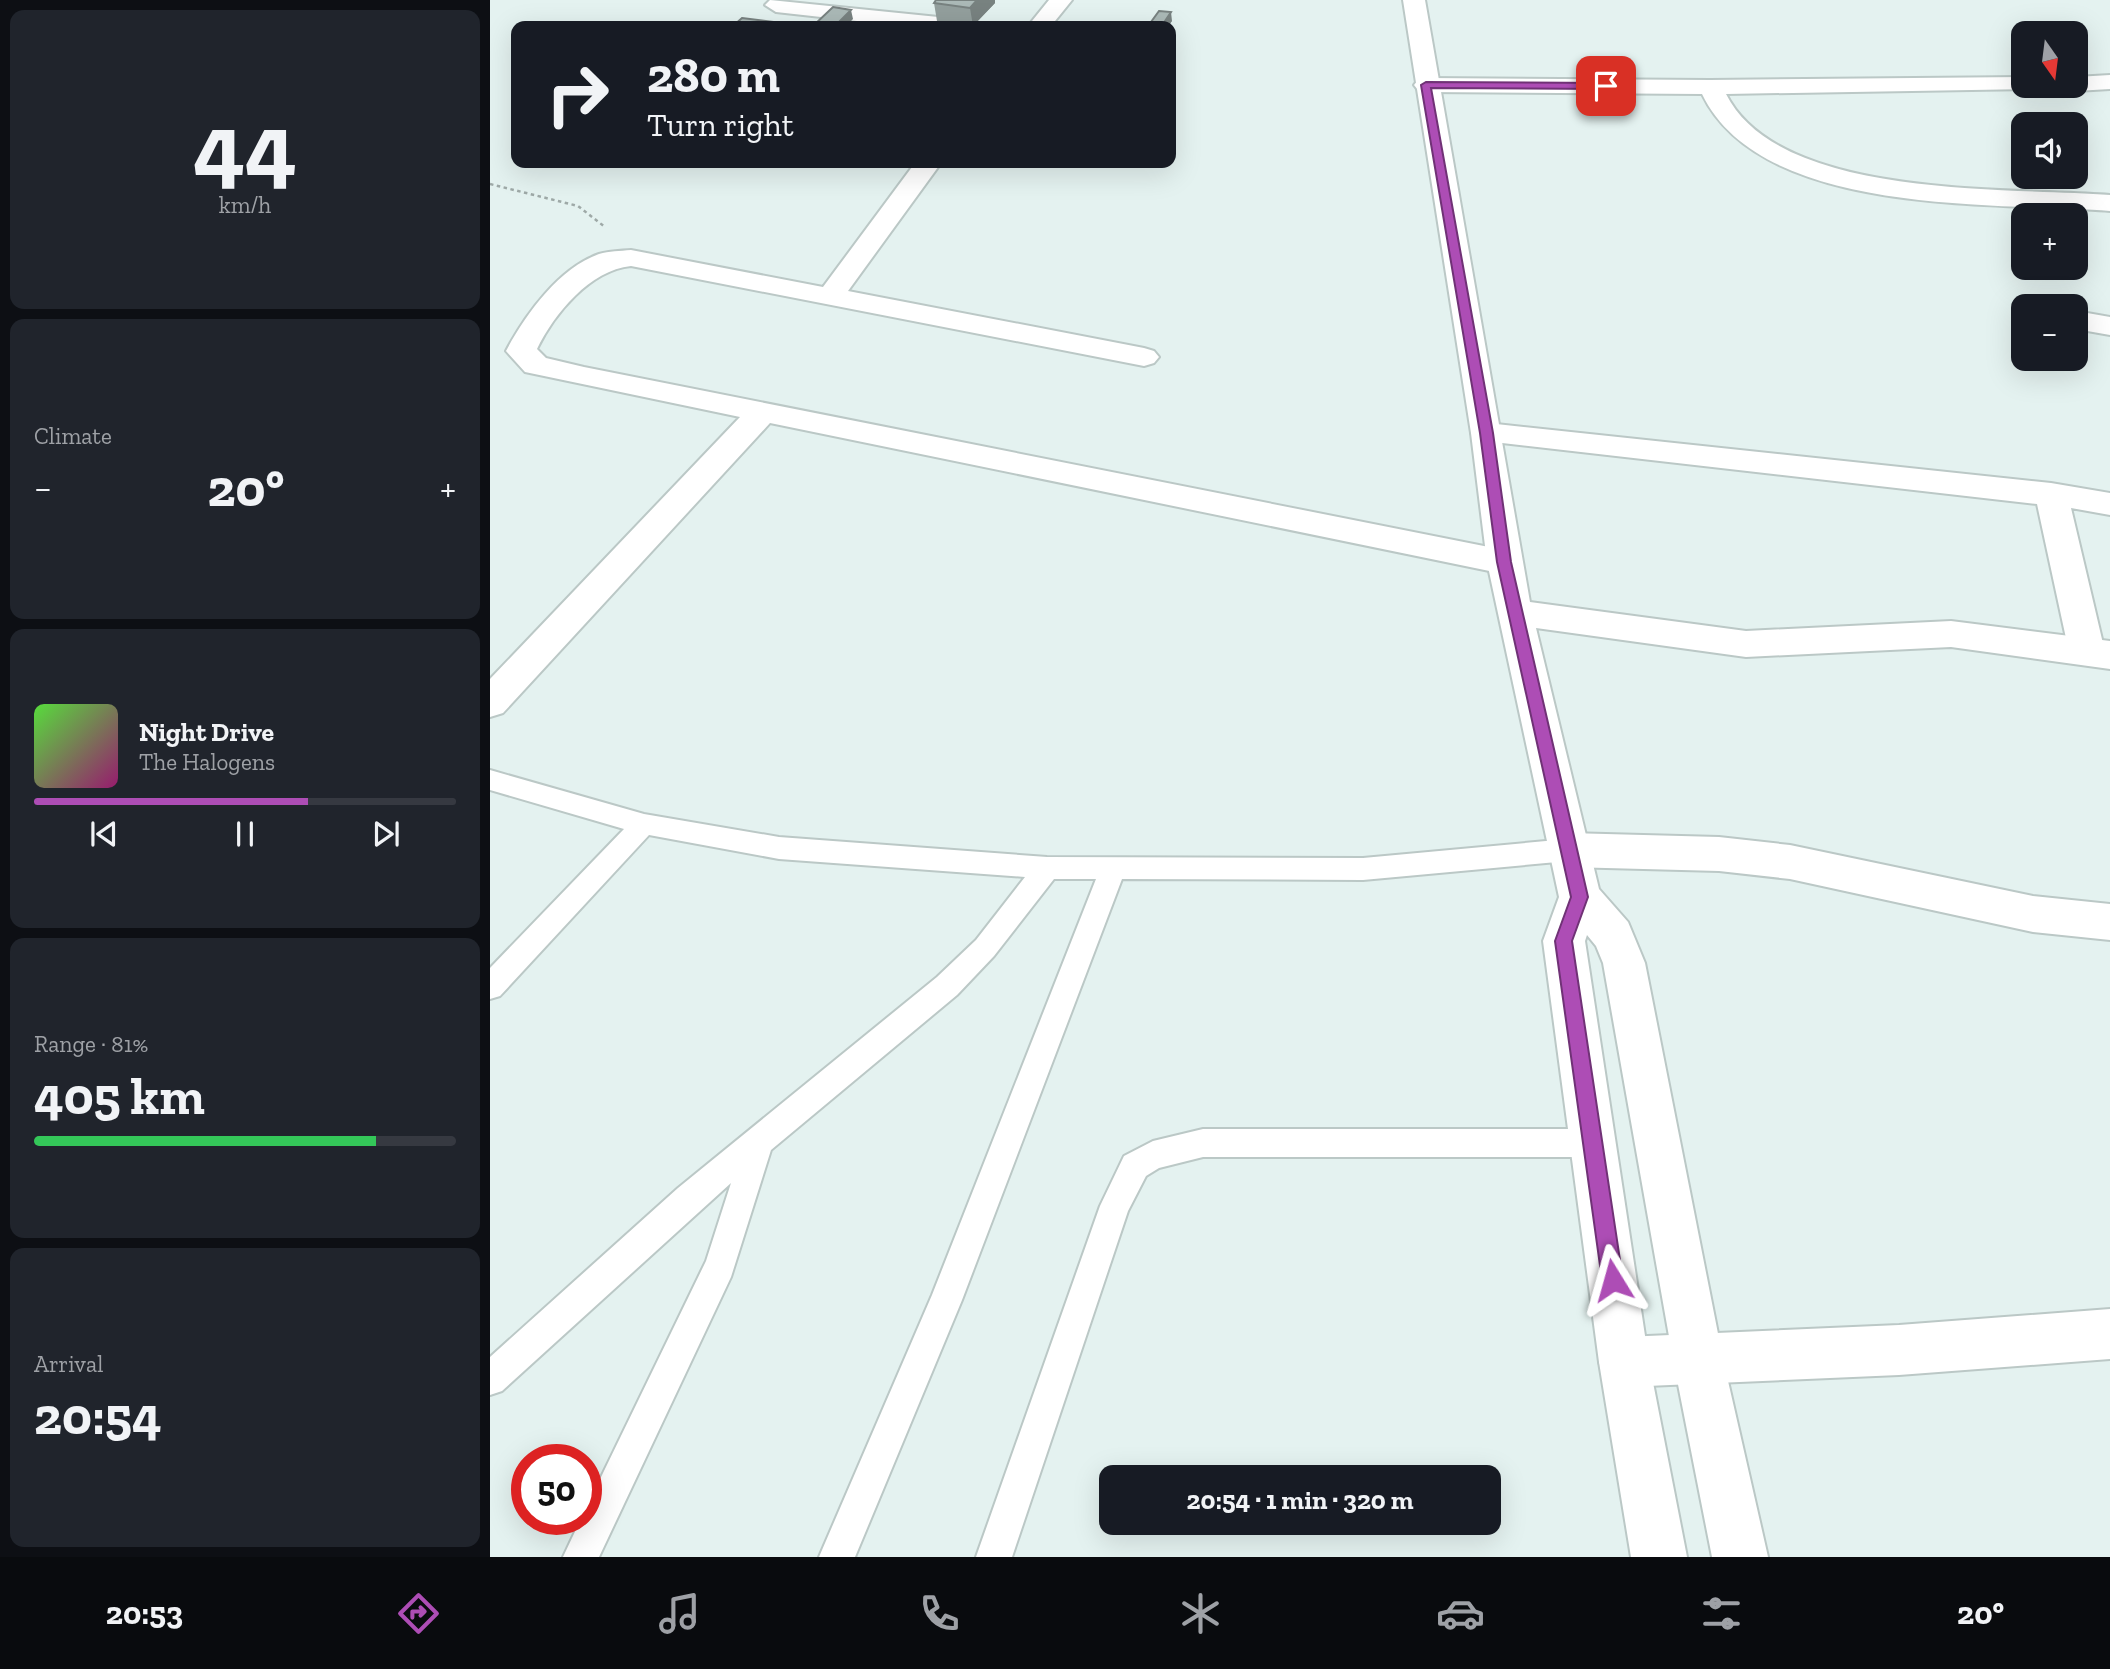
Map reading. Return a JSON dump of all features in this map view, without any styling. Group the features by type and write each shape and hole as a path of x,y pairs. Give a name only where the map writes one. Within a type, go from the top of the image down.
{"street":[{"path":"1043,21 1061,0"},
{"path":"1414,0 1426,85 1487,433 1504,562 1580,897 1613,935 1625,963 1698,1359 1740,1557"},
{"path":"776,5 915,21"},
{"path":"2088,83 2110,82"},
{"path":"1426,85 2011,85"},
{"path":"1710,87 1725,114 1740,130 1765,147 1846,180 1905,194 1974,198 2059,198 2110,203"},
{"path":"830,296 925,168"},
{"path":"1144,357 631,258 610,259 590,270 528,333 521,351 536,365 1504,562"},
{"path":"2088,322 2110,326"},
{"path":"490,703 762,413"},
{"path":"1487,433 2051,494 2110,504"},
{"path":"1517,613 1746,644 1951,634 2099,653 2051,494"},
{"path":"1568,850 1719,854 1790,862 2033,914 2110,922"},
{"path":"1580,897 1564,941 1624,1362 1659,1557"},
{"path":"1624,1362 1899,1350 2110,1334"}],"lane":[{"path":"490,780 644,824 779,848 1047,868 1363,869 1568,850"},
{"path":"490,986 644,824"},
{"path":"490,1378 689,1199 947,986 985,948 1047,868"},
{"path":"837,1557 946,1300 1113,868"},
{"path":"581,1557 720,1266 759,1142"},
{"path":"994,1557 1115,1206 1135,1166 1153,1155 1203,1143 1593,1143"}],"path":[{"path":"490,184 578,206 606,228 610,259"}],"building":[{"path":"936,0 977,0 970,8 934,3"},
{"path":"833,7 851,10 840,21 818,21"},
{"path":"1159,11 1171,12 1165,21 1152,21"},
{"path":"742,18 766,21 739,21"}],"route":[{"path":"1606,86 1426,85 1487,433 1504,562 1580,897 1564,941 1613,1280"}]}
